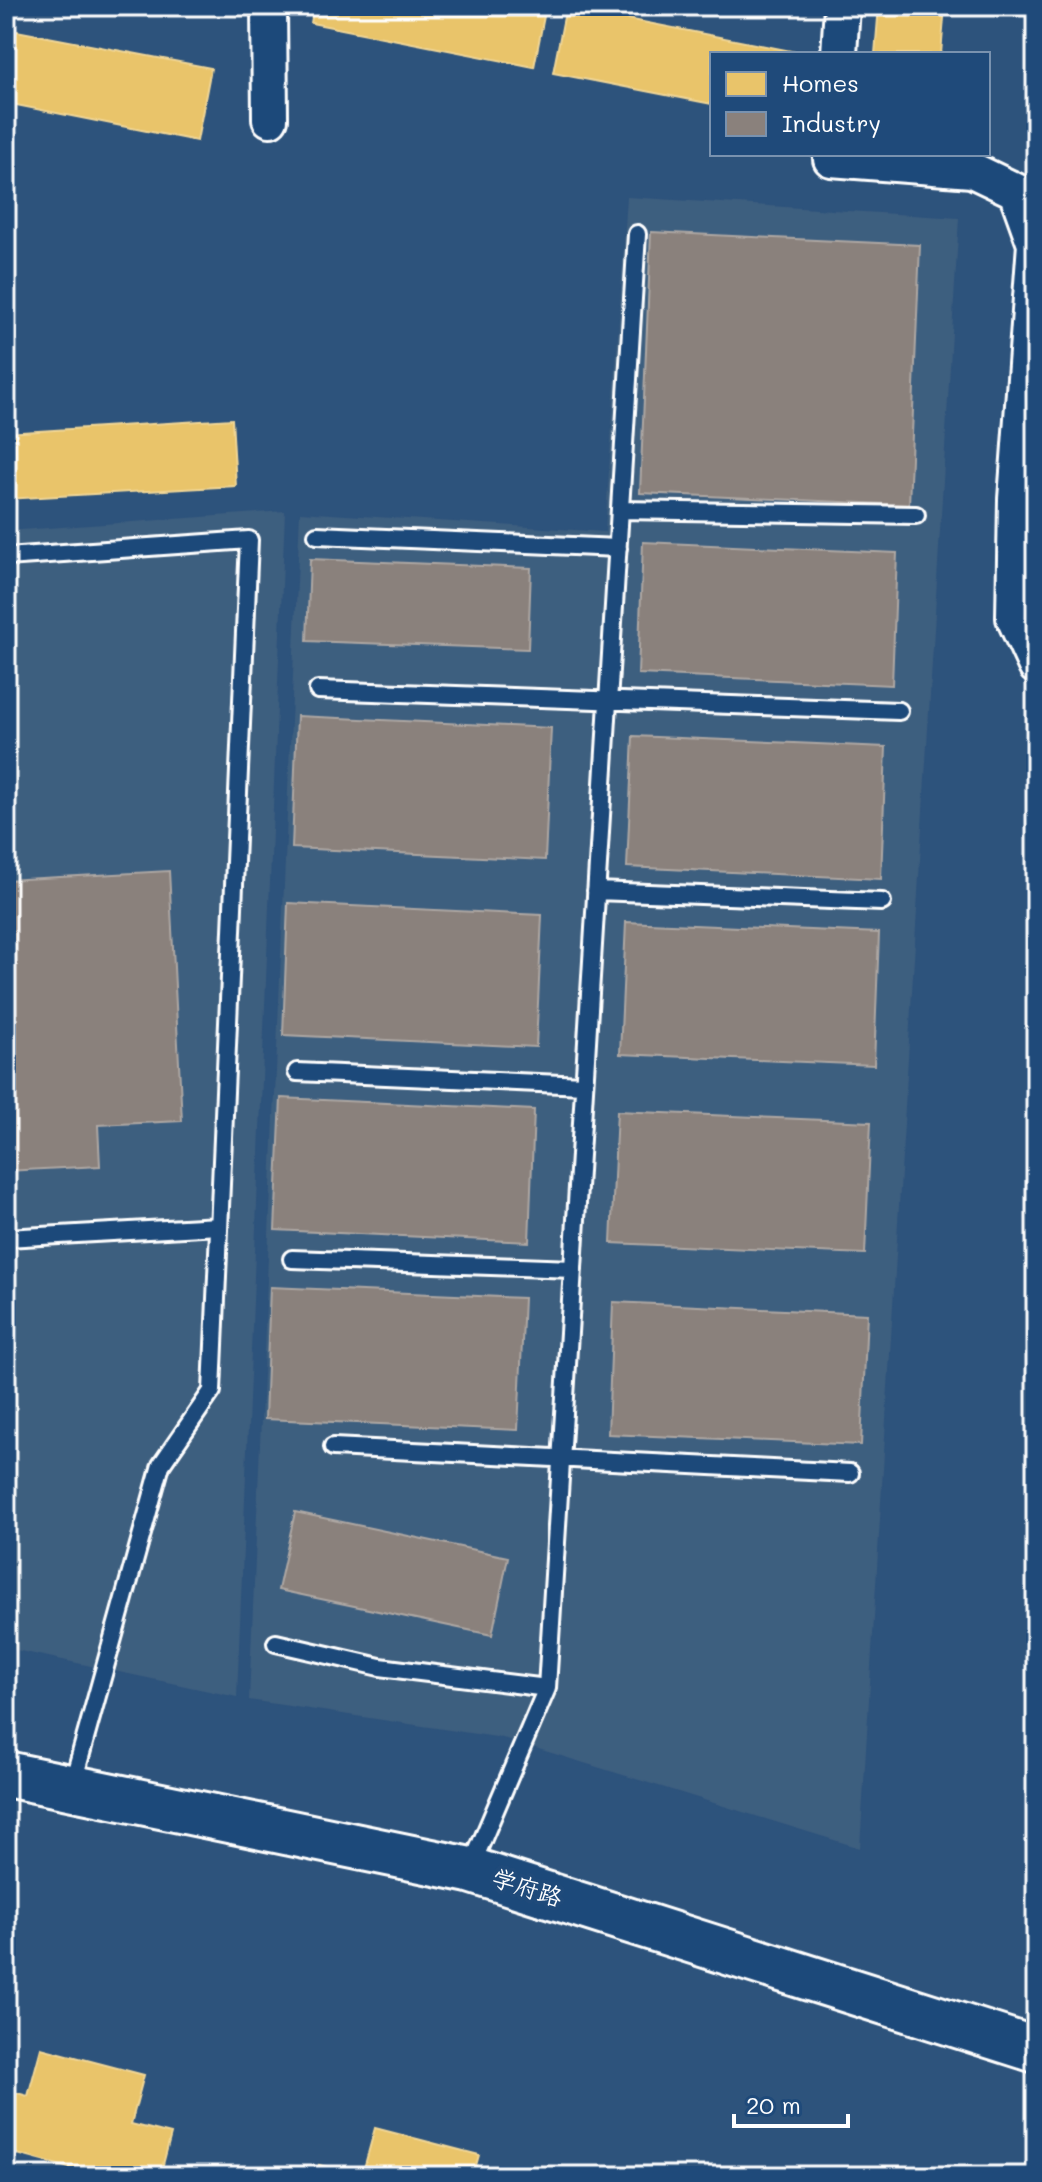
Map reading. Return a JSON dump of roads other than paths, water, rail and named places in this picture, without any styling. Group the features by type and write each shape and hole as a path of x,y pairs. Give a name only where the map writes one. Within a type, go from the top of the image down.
{"street":[{"path":"269,6 270,119"},
{"path":"839,52 842,6"},
{"path":"831,156 831,159 972,170 1016,191 1035,244 1016,499 1014,618 1036,666"},
{"name":"学府路","path":"6,1774 470,1870 1036,2050"}],"lane":[{"path":"470,1870 547,1688 637,234"},
{"path":"620,510 916,515"},
{"path":"317,535 618,548"},
{"path":"6,557 249,540 212,1391 161,1465 72,1788"},
{"path":"318,690 899,711"},
{"path":"596,891 882,902"},
{"path":"297,1072 584,1085"},
{"path":"6,1238 219,1226"},
{"path":"292,1259 573,1269"},
{"path":"333,1447 850,1473"},
{"path":"276,1643 380,1667 547,1688"}]}
